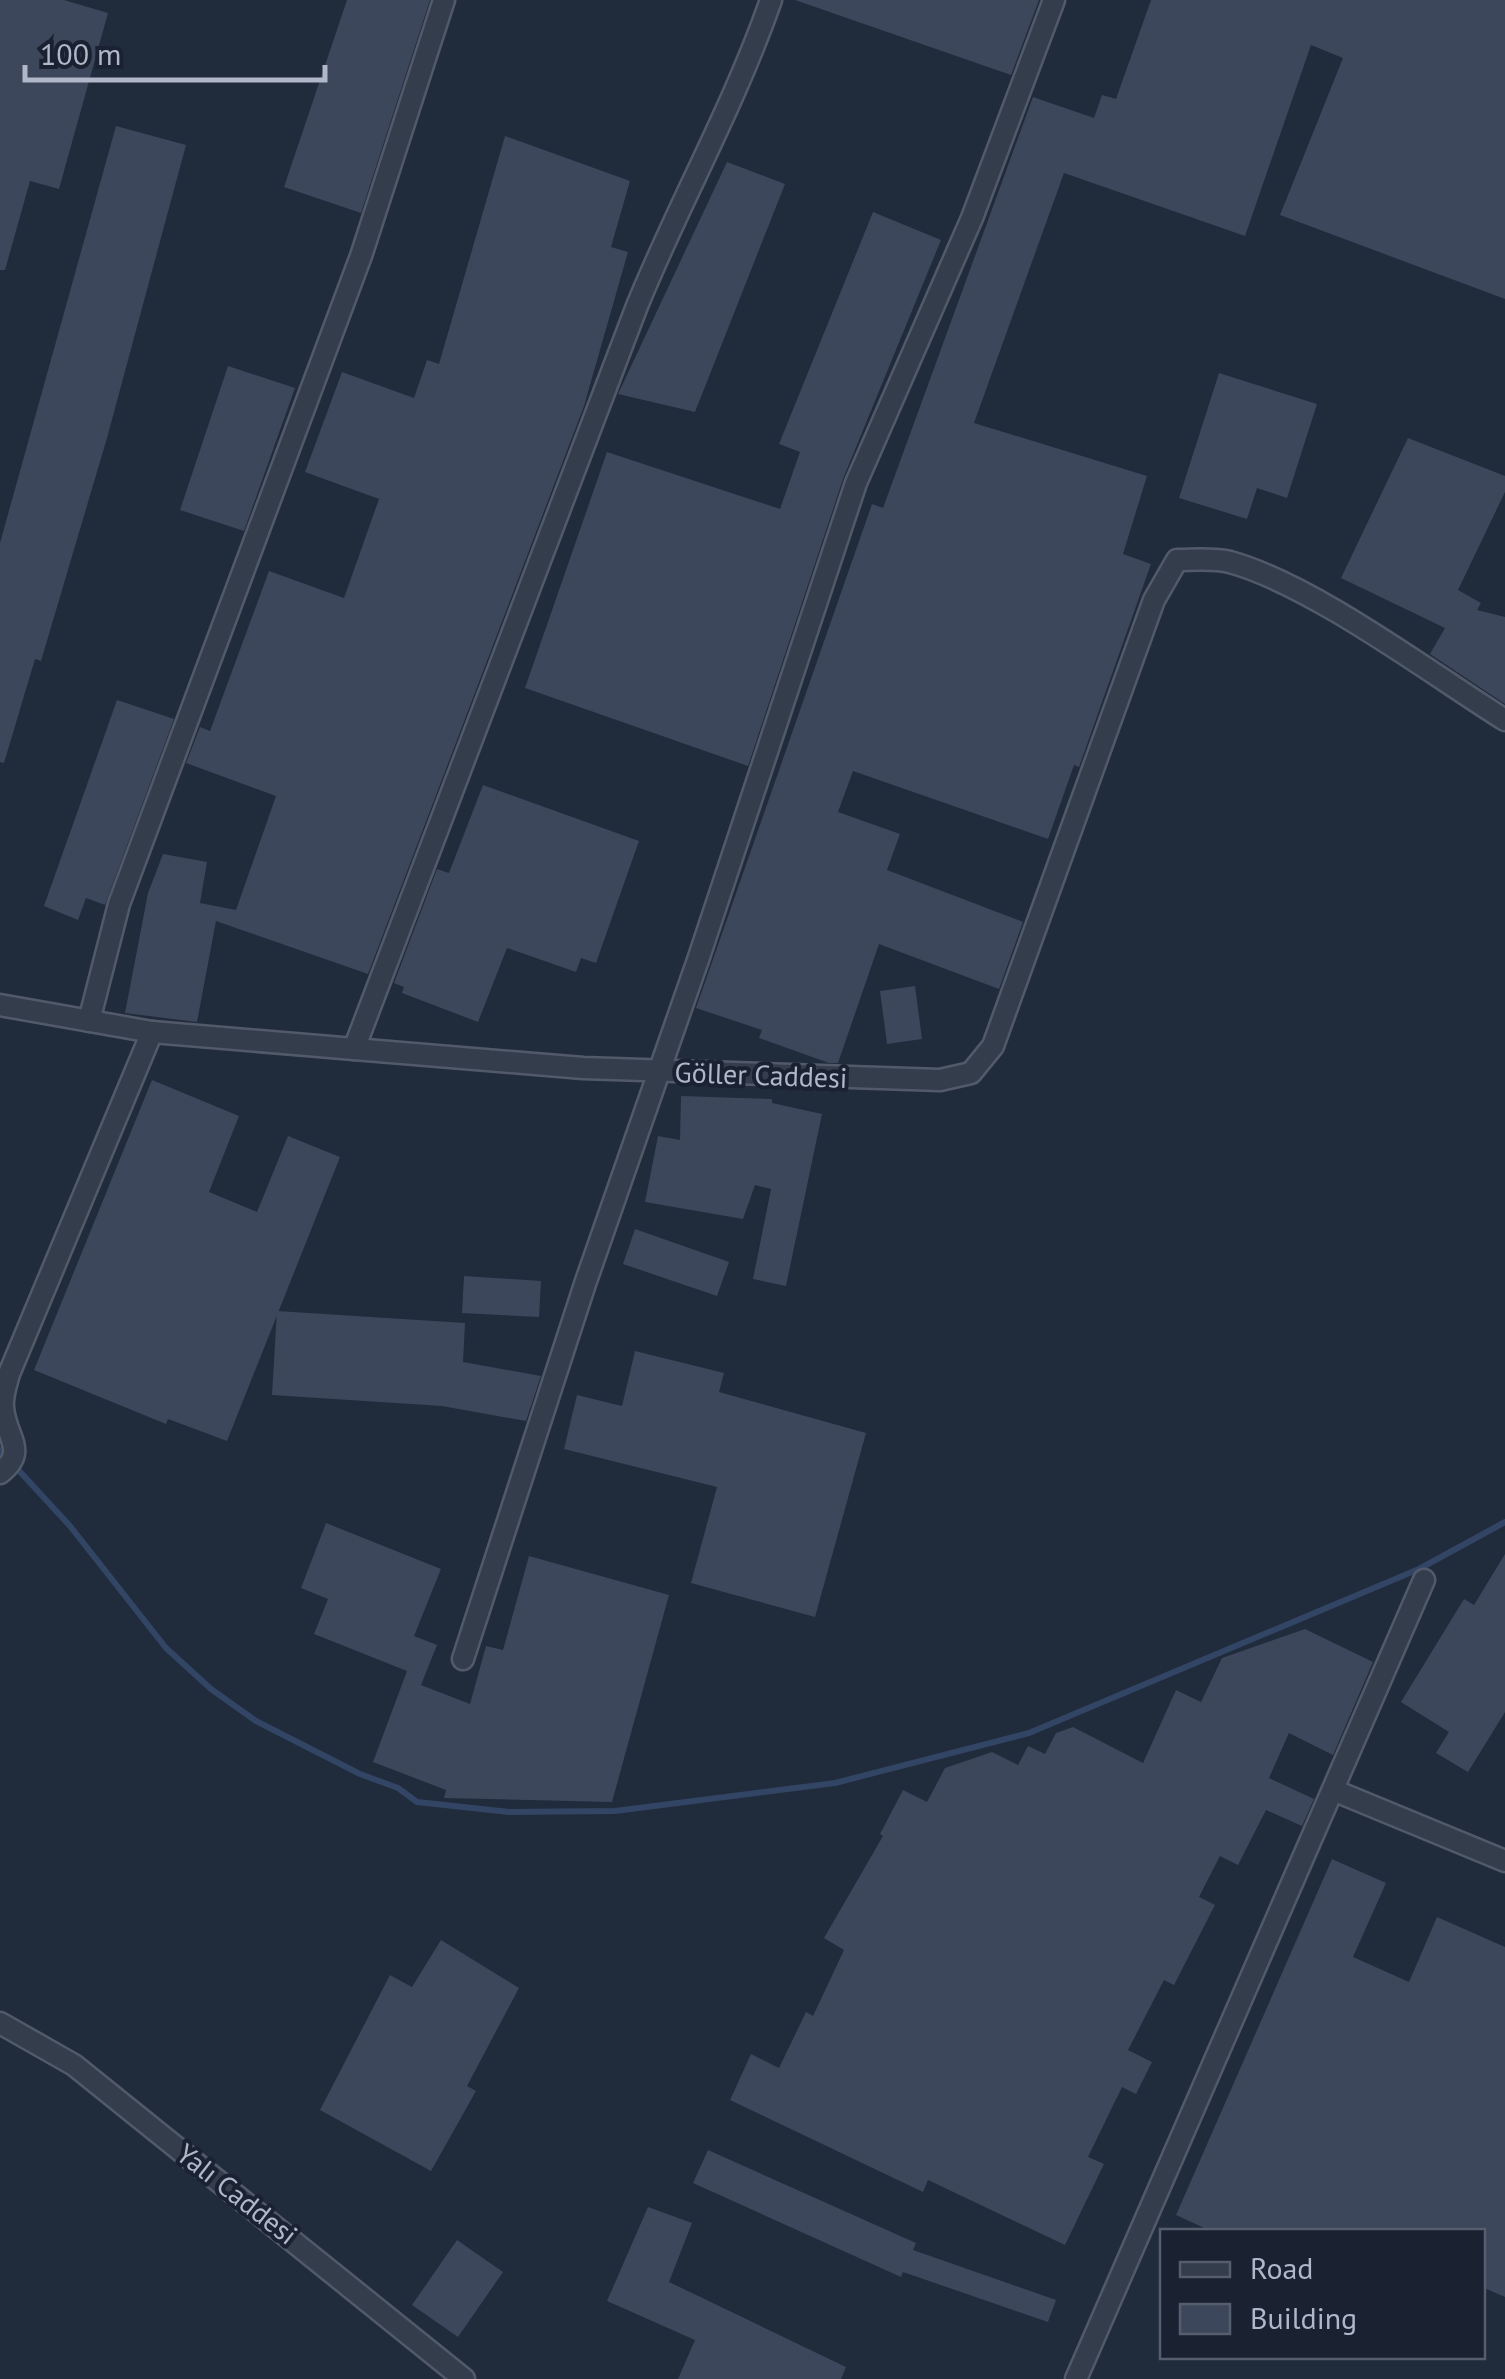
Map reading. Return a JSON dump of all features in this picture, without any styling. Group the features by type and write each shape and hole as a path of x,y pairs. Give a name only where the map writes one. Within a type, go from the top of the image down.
{"street":[{"path":"90,1022 120,904 361,256 444,0"},
{"path":"354,1050 630,324 672,219 722,124 771,0"},
{"path":"463,1659 856,483 972,218 1054,0"},
{"name":"Göller Caddesi","path":"0,1006 152,1032 354,1050 659,1070 940,1080 971,1072 993,1046 1154,600 1176,560 1227,561 1262,575 1338,616 1505,720"},
{"path":"5,1470 16,1452 2,1404 9,1374 152,1032"},
{"path":"1076,2379 1424,1580"},
{"path":"1334,1790 1505,1861"},
{"name":"Yalı Caddesi","path":"0,2023 74,2065 464,2379"}],"building":[{"path":"0,0 64,0 108,13 59,189 30,181 5,270 0,270"},
{"path":"347,0 430,0 361,213 284,187"},
{"path":"795,0 1039,0 1011,75"},
{"path":"1151,0 1505,0 1505,299 1280,215 1343,58 1311,45 1245,236 1064,173 974,423 1147,476 1123,554 1151,564 1079,767 1074,765 1048,839 853,771 838,812 900,834 887,870 1023,922 999,989 879,944 838,1063 829,1063 759,1038 762,1030 696,1008 872,504 883,508 1033,97 1094,118 1102,95 1116,99"},
{"path":"116,126 186,145 107,438 41,661 35,659 4,763 0,762 0,543"},
{"path":"505,136 630,181 611,247 628,252 584,406 368,974 216,921 197,1022 125,1013 148,893 163,854 207,862 200,903 236,910 276,796 186,763 200,727 210,731 269,571 344,598 379,499 305,472 342,372 414,398 427,360 439,364"},
{"path":"727,162 785,184 695,412 618,394"},
{"path":"873,212 941,240 843,479 748,766 525,688 607,452 780,509 800,452 779,444"},
{"path":"228,366 295,388 244,531 180,510"},
{"path":"1219,373 1317,404 1287,498 1257,488 1247,519 1179,498"},
{"path":"1408,438 1505,476 1505,492 1458,590 1481,603 1477,610 1505,617 1505,704 1430,654 1445,628 1341,578"},
{"path":"117,700 174,719 105,905 86,898 78,920 44,906"},
{"path":"483,785 639,841 596,963 581,958 576,972 507,948 478,1022 402,993 404,987 394,983 437,869 449,873"},
{"path":"915,986 922,1039 887,1044 880,991"},
{"path":"152,1080 239,1116 209,1192 257,1212 288,1136 340,1157 227,1441 168,1419 166,1424 34,1370"},
{"path":"681,1096 772,1099 772,1103 822,1114 786,1286 753,1279 771,1189 755,1185 743,1219 645,1202 658,1136 680,1140"},
{"path":"635,1229 729,1262 717,1296 623,1264"},
{"path":"464,1276 541,1281 539,1317 462,1313"},
{"path":"277,1311 465,1323 463,1362 541,1376 526,1421 442,1406 272,1395"},
{"path":"635,1351 724,1373 719,1392 866,1433 815,1617 691,1583 717,1487 564,1449 577,1395 622,1406"},
{"path":"326,1523 441,1569 414,1636 437,1645 421,1685 470,1704 486,1646 503,1650 529,1556 669,1595 612,1802 444,1798 446,1790 373,1762 407,1671 314,1634 328,1599 301,1588"},
{"path":"1505,1554 1505,1712 1468,1772 1436,1753 1449,1732 1401,1702 1464,1599 1474,1605"},
{"path":"1305,1629 1373,1662 1333,1755 1289,1733 1269,1778 1314,1799 1302,1826 1266,1810 1238,1865 1220,1856 1199,1897 1215,1905 1174,1985 1164,1980 1128,2050 1152,2062 1136,2094 1122,2087 1088,2157 1104,2164 1065,2245 928,2180 923,2192 730,2100 751,2054 779,2068 806,2012 813,2016 844,1950 824,1938 883,1836 880,1834 903,1790 927,1802 945,1768 992,1752 1018,1765 1028,1746 1045,1754 1056,1733 1073,1727 1143,1763 1176,1690 1201,1702 1222,1658"},
{"path":"1332,1859 1386,1883 1353,1957 1409,1982 1437,1917 1505,1947 1505,2297 1485,2288 1485,2229 1206,2229 1176,2215"},
{"path":"441,1940 519,1988 467,2086 476,2091 431,2171 320,2110 390,1975 412,1987"},
{"path":"708,2150 916,2243 913,2250 1056,2300 1048,2322 903,2272 901,2277 693,2183"},
{"path":"648,2207 692,2223 669,2282 846,2367 841,2379 678,2379 695,2340 607,2301"},
{"path":"457,2240 503,2272 458,2337 412,2305"}],"waterway":[{"path":"0,1450 70,1526 166,1648 211,1689 256,1721 360,1774 398,1788 417,1802 509,1812 615,1811 835,1783 1029,1733 1419,1569 1505,1522"}]}
